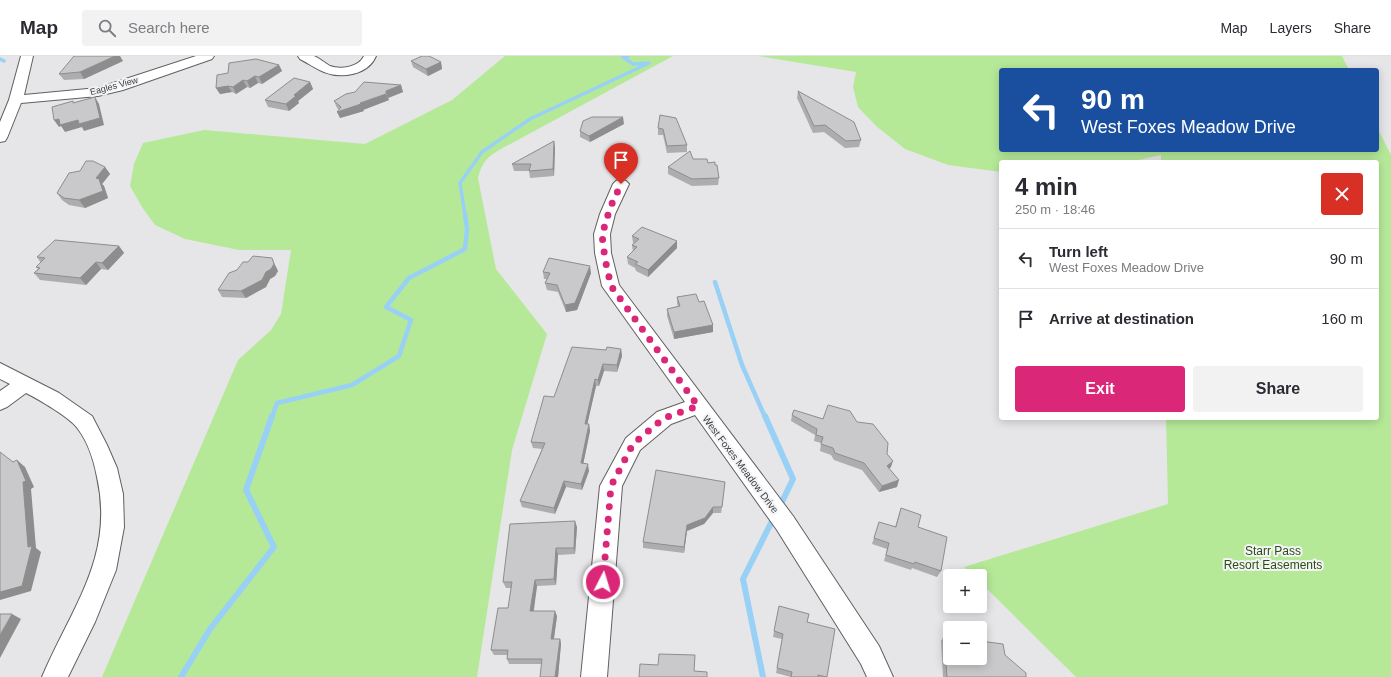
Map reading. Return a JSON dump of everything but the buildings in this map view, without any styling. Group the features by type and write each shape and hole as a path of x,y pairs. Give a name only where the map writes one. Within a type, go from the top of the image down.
{"street":[{"path":"0,138 16,100 27,56"},
{"name":"Eagles View","path":"16,100 98,92 118,87 208,56"},
{"path":"304,56 330,70 338,71 359,67 367,62 370,56"},
{"name":"West Foxes Meadow Drive","path":"621,184 610,208 602,235 605,259 611,286 698,406 786,522 870,655 880,677"},
{"path":"2,373 25,383 52,398 85,422 97,445 106,468 112,494 113,527 104,570 86,614 55,677"},
{"path":"0,402 25,383"},
{"path":"594,677 611,486 633,444 664,418 698,406"}],"green space":[{"path":"505,56 673,56 499,150 485,161 478,178 496,269 547,334 512,450 477,677 102,677 238,360 271,330 281,314 291,250 239,250 185,239 155,225 142,207 130,186 134,164 143,143 204,130 365,144 452,100"},
{"name":"Starr Pass Resort Easements","path":"758,56 1342,56 1348,68 999,68 999,152 1379,152 1379,131 1391,155 1391,677 1076,677 987,589 987,569 966,569 964,567 1168,504 1166,420 1379,420 1379,160 1161,160 1161,155 1139,160 999,160 999,172 948,165 905,149 876,126 858,107 853,87 856,72"}],"waterway":[{"path":"465,215 460,183 482,152 530,119 649,63 633,64 623,57 628,56"},
{"path":"0,59 4,61"},
{"path":"272,417 277,403 352,385 399,356 411,320 386,307 409,278 465,249 467,229 465,214"},
{"path":"715,282 742,365 765,417"},
{"path":"181,677 210,629 274,547 246,490 272,416"},
{"path":"765,416 793,479 780,506"},
{"path":"763,677 743,579 774,517"}],"route":[{"path":"603,582 611,486 633,444 664,418 698,406 611,286 605,259 602,235 610,208 621,184"}]}
